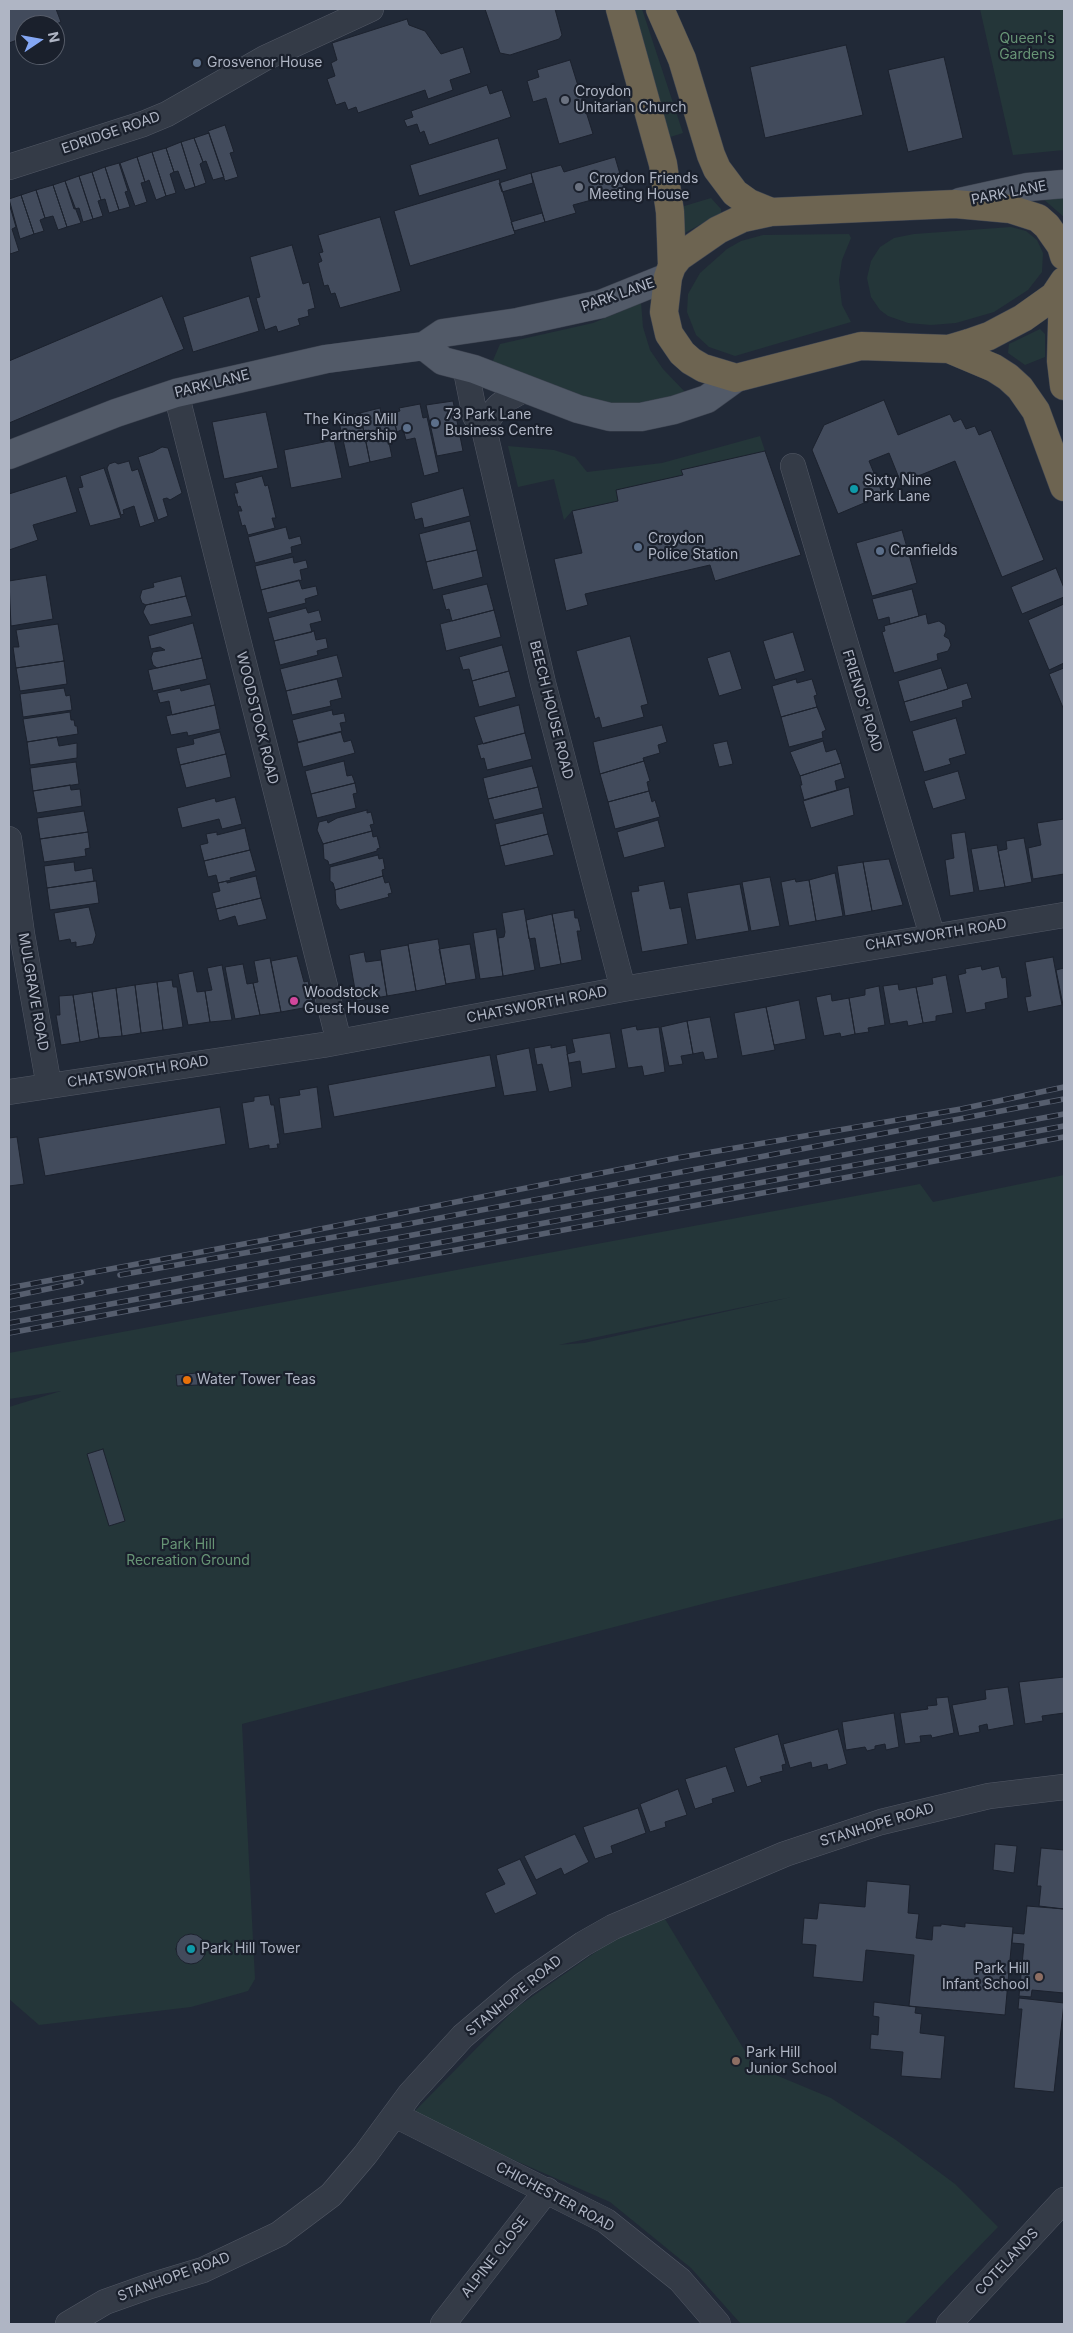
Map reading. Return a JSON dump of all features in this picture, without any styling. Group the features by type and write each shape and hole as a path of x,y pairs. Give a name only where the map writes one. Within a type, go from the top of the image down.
{"highway":[{"path":"620,9 663,164 670,212 670,272 664,312 669,334 674,344 691,361 736,378 861,346 949,349 989,336 1003,329 1043,305 1064,283"},
{"path":"660,9 682,59 717,169 735,193 750,204 771,212"},
{"path":"670,272 690,247 743,218 771,212 955,204 1010,209 1038,218 1056,237 1064,256"},
{"path":"1064,283 1061,354 1064,386"},
{"path":"949,349 994,368 1020,388 1036,411 1064,487"}],"main road":[{"name":"PARK LANE","path":"955,204 1028,186 1064,184"},
{"name":"PARK LANE","path":"9,455 116,413 176,393 326,359 424,346 443,333 518,322 601,304 670,272"},
{"path":"424,346 443,361 465,366 596,415 626,418 655,415 707,399 736,378"}],"street":[{"name":"EDRIDGE ROAD","path":"9,167 143,124 167,114 282,49 371,9"},
{"name":"BEECH HOUSE ROAD","path":"465,366 475,416 484,429 541,675 623,989"},
{"path":"484,429 499,406 525,389"},
{"name":"WOODSTOCK ROAD","path":"176,393 339,1042"},
{"name":"FRIENDS' ROAD","path":"793,466 932,935"},
{"name":"MULGRAVE ROAD","path":"9,838 22,934 49,1086"},
{"name":"CHATSWORTH ROAD","path":"9,1092 339,1042 623,989 1064,914"},
{"name":"STANHOPE ROAD","path":"68,2324 105,2302 203,2270 280,2234 330,2195 366,2155 394,2115 432,2068 463,2036 552,1963 613,1927 785,1854 881,1822 981,1797 1064,1787"},
{"name":"CHICHESTER ROAD","path":"394,2115 606,2221 680,2280 718,2324"},
{"name":"ALPINE CLOSE","path":"443,2324 547,2190"},
{"name":"COTELANDS","path":"949,2324 1056,2226 1064,2200"}],"green space":[{"path":"632,9 642,9 683,133 667,138"},
{"name":"Queen's Gardens","path":"980,9 1064,9 1064,150 1013,155"},
{"path":"1064,195 1064,217 1042,198"},
{"path":"711,198 721,209 721,213 683,234 681,207"},
{"path":"1011,227 1026,231 1037,240 1043,253 1042,272 1028,290 994,312 956,323 931,325 908,323 888,316 880,310 871,297 867,278 871,261 880,247 894,238 914,234"},
{"path":"849,234 851,238 842,260 839,280 842,305 851,322 735,356 709,347 696,335 687,312 688,294 700,273 727,249 741,241 763,235"},
{"path":"637,302 641,302 643,327 650,350 663,369 685,392 644,405 609,405 491,365 500,344 593,323 624,310"},
{"path":"1040,329 1045,334 1045,357 1025,365 1008,353 1009,344"},
{"path":"760,436 765,451 682,470 683,475 616,490 618,501 572,511 564,520 554,479 518,487 508,446 554,450 575,457 587,472 662,463"},
{"name":"Park Hill Recreation Ground","path":"1064,1175 1064,1518 714,1601 242,1724 255,1979 248,1991 191,2007 39,2025 9,1999 9,1407 61,1391 9,1399 9,1353 920,1184 933,1202","holes":["792,1297 584,1343 559,1345"]},
{"path":"665,1919 754,2066 831,2098 896,2140 955,2184 998,2227 904,2324 741,2324 691,2268 610,2202 411,2115 516,2008 610,1942"}],"building":[{"path":"9,9 56,9 58,15 15,15 15,41 9,43"},
{"path":"485,9 555,9 562,35 559,39 510,55 500,53"},
{"path":"407,19 409,25 425,31 441,54 463,47 471,73 450,80 453,90 428,99 425,90 358,113 356,107 348,110 345,102 336,105 327,79 335,76 331,63 337,60 332,43"},
{"path":"846,45 863,115 765,138 750,67"},
{"path":"944,57 963,138 908,152 888,70"},
{"name":"Croydon Unitarian Church","path":"570,60 593,134 559,144 546,98 533,102 527,81 539,77 537,70"},
{"path":"487,85 490,94 502,90 511,117 429,145 424,131 420,133 417,124 407,127 404,120 413,117 411,111"},
{"path":"225,125 234,152 230,153 238,177 225,181 208,131"},
{"path":"209,133 224,177 213,180 206,161 203,162 194,138"},
{"path":"194,138 203,162 200,164 206,183 195,187 181,142"},
{"path":"498,138 507,169 419,196 410,165"},
{"path":"181,142 195,187 185,190 178,171 174,172 166,148"},
{"path":"166,148 174,172 170,174 176,193 166,196 152,152"},
{"path":"152,152 166,196 156,200 149,180 145,182 137,157"},
{"path":"137,157 145,182 141,183 147,202 135,206 120,163"},
{"name":"Croydon Friends Meeting House","path":"615,157 625,191 573,205 576,213 545,222 531,173 561,165 564,172"},
{"path":"119,163 128,191 125,192 130,207 119,210 105,167"},
{"path":"105,167 119,210 109,213 105,199 101,200 92,172"},
{"path":"92,172 101,200 98,201 103,216 93,219 79,176"},
{"path":"531,173 533,183 502,192 499,183"},
{"path":"79,176 93,219 83,222 79,208 74,209 65,181"},
{"path":"499,179 515,234 410,266 394,211"},
{"path":"65,181 81,223 67,227 53,185"},
{"path":"53,185 67,227 58,230 53,216 45,218 36,190"},
{"path":"36,190 45,218 40,220 44,231 34,234 21,195"},
{"path":"21,195 34,234 20,239 9,199"},
{"path":"9,203 16,227 12,229 19,251 10,254"},
{"path":"542,213 545,222 514,231 511,222"},
{"path":"380,217 401,291 340,308 335,293 331,294 328,285 324,286 318,263 322,261 319,253 323,252 318,235"},
{"path":"292,245 303,284 309,282 315,308 308,310 309,316 298,319 300,325 278,332 276,326 265,330 256,298 260,297 250,257"},
{"path":"162,296 184,349 9,423 9,361"},
{"path":"249,296 259,331 193,352 183,317"},
{"name":"Sixty Nine Park Lane","path":"884,400 898,435 950,414 954,422 961,419 966,429 975,426 979,435 991,430 1044,560 1002,577 955,461 901,483 889,453 869,461 883,495 838,514 812,450 824,425"},
{"path":"453,401 463,451 437,456 426,405"},
{"path":"420,404 423,418 427,417 439,472 424,476 415,438 406,440 403,429 397,432 392,413 400,411 399,408"},
{"path":"380,408 381,413 391,411 397,432 387,433 392,457 370,462 360,413"},
{"path":"266,412 278,468 224,479 212,422"},
{"path":"360,413 370,462 349,467 338,417"},
{"path":"334,440 342,478 291,488 284,450"},
{"path":"162,447 168,448 182,493 170,500 167,498 163,499 168,516 158,520 138,457"},
{"path":"765,451 801,555 715,581 710,565 585,594 588,605 566,611 554,559 582,553 572,511 618,501 616,490 683,475 681,470"},
{"path":"129,461 132,471 138,469 155,522 140,527 134,506 123,510 124,514 121,515 107,468 109,464 115,462 118,464"},
{"path":"104,468 121,518 90,526 78,488 83,487 80,476"},
{"path":"66,476 77,512 33,525 38,540 9,550 9,494"},
{"path":"262,476 265,486 268,485 276,518 272,518 275,528 248,535 245,525 242,526 238,511 242,511 240,506 238,507 234,493 238,493 235,483"},
{"path":"463,488 470,516 424,528 422,518 415,520 411,503"},
{"path":"470,521 477,550 426,562 419,534"},
{"path":"286,527 289,539 300,536 302,544 291,547 292,553 255,563 248,537"},
{"path":"902,530 917,583 872,596 856,543"},
{"path":"477,550 483,577 433,590 426,562"},
{"path":"293,557 294,563 306,560 308,568 300,570 302,580 261,590 255,566"},
{"path":"1056,568 1064,588 1064,597 1022,614 1011,587"},
{"path":"46,575 53,619 11,626 9,581"},
{"path":"181,576 186,596 146,605 142,603 140,597 142,590 154,587 153,583"},
{"path":"299,580 302,589 316,586 318,595 305,599 306,603 267,613 261,590"},
{"path":"487,584 494,610 452,621 449,609 446,610 442,595"},
{"path":"912,589 919,616 890,624 889,617 878,620 872,599"},
{"path":"186,596 192,616 150,625 143,612 146,605"},
{"path":"1064,604 1064,663 1049,670 1028,620"},
{"path":"306,608 308,613 319,610 322,621 310,624 312,632 274,641 268,618"},
{"path":"494,610 501,637 446,651 440,624"},
{"path":"926,614 928,624 939,621 945,625 946,631 944,636 949,639 951,645 948,651 937,654 938,660 894,673 882,632 885,631 884,626"},
{"path":"193,623 202,658 157,668 153,665 151,658 153,652 165,650 160,647 151,649 148,636"},
{"path":"58,624 64,661 16,668 13,647 19,647 16,630"},
{"path":"314,631 316,640 326,638 328,648 317,651 318,655 280,665 274,641"},
{"path":"793,632 805,671 775,680 763,641"},
{"path":"630,636 648,704 641,706 644,717 602,728 599,717 595,719 576,651"},
{"path":"502,645 509,671 472,681 469,669 463,670 459,657"},
{"path":"730,651 742,689 719,696 707,658"},
{"path":"337,655 343,677 286,691 280,669"},
{"path":"202,658 207,679 153,691 148,670"},
{"path":"64,661 67,684 20,691 16,668"},
{"path":"941,668 948,689 904,702 898,681"},
{"path":"1064,668 1064,710 1049,674"},
{"path":"509,671 516,697 479,707 472,681"},
{"path":"337,679 342,698 330,701 331,706 292,715 286,691"},
{"path":"796,679 797,683 812,679 817,695 814,696 817,707 781,717 772,686"},
{"path":"967,683 972,698 962,701 963,707 910,722 904,702"},
{"path":"210,684 215,705 172,715 169,701 160,703 157,693 180,688 181,691"},
{"path":"64,688 66,696 70,695 72,710 23,717 20,694"},
{"path":"215,705 220,729 188,736 187,732 171,735 166,716"},
{"path":"519,705 525,733 483,744 474,717"},
{"path":"817,707 826,730 822,732 823,738 789,747 781,717"},
{"path":"332,710 333,715 344,713 346,722 340,723 342,731 298,742 292,720"},
{"path":"70,712 71,720 74,720 75,726 77,726 78,734 27,742 23,719"},
{"path":"956,718 966,754 949,759 951,764 924,772 912,731"},
{"path":"662,725 667,742 658,745 660,753 643,758 644,761 600,774 593,742"},
{"path":"220,732 226,754 180,765 176,748 194,744 193,739"},
{"path":"341,732 344,742 351,740 355,753 303,767 297,743"},
{"path":"525,733 532,759 487,770 484,758 481,759 477,745"},
{"path":"57,737 59,746 77,743 77,758 30,765 27,742"},
{"path":"727,741 733,764 719,767 713,744"},
{"path":"823,741 826,752 836,749 841,763 800,776 790,752"},
{"path":"226,754 231,777 186,788 180,765"},
{"path":"344,761 347,776 352,775 355,783 311,794 305,771"},
{"path":"644,761 650,781 647,782 649,791 608,802 600,774"},
{"path":"76,762 79,784 33,791 30,768"},
{"path":"841,763 845,778 835,781 837,790 804,800 800,776"},
{"path":"532,766 538,787 488,799 483,778"},
{"path":"958,771 966,799 933,809 924,781"},
{"path":"355,783 357,793 353,794 356,808 317,818 311,794"},
{"path":"70,785 71,790 80,789 82,806 37,813 33,791"},
{"path":"538,787 543,808 494,820 488,799"},
{"path":"849,787 854,815 811,828 803,801"},
{"path":"649,791 652,802 655,800 660,817 615,829 608,802"},
{"path":"235,797 242,824 222,829 219,819 182,828 177,808 215,798 216,802"},
{"path":"367,810 367,813 371,812 374,824 370,825 372,831 323,844 317,830 319,822 327,820 328,823 337,818"},
{"path":"84,811 88,832 40,839 37,818"},
{"path":"543,813 548,834 500,846 495,824"},
{"path":"1064,819 1064,874 1033,879 1028,848 1041,845 1037,823"},
{"path":"658,820 665,847 624,858 617,832"},
{"path":"245,828 250,850 204,861 200,845 208,843 206,834 217,832 217,835"},
{"path":"372,831 373,837 377,836 380,848 377,851 329,865 328,861 324,859 323,844"},
{"path":"88,832 90,848 85,849 86,856 44,862 40,839"},
{"path":"965,832 974,892 950,896 945,860 954,858 951,834"},
{"path":"548,834 554,855 505,866 500,846"},
{"path":"1024,838 1032,882 1005,887 998,851 1007,849 1006,841"},
{"path":"997,845 1005,887 979,891 971,849"},
{"path":"250,850 256,871 218,883 216,875 208,877 204,861"},
{"path":"378,855 379,859 383,858 385,869 382,870 383,876 335,890 333,883 330,881 330,867"},
{"path":"889,859 903,905 872,911 863,862"},
{"path":"74,862 75,871 92,868 94,881 47,888 44,866"},
{"path":"863,862 872,911 845,916 837,866"},
{"path":"835,873 843,916 816,921 809,880"},
{"path":"256,876 261,898 216,909 212,893 220,891 218,883 227,881 227,883"},
{"path":"383,876 385,883 389,882 392,893 388,894 389,897 340,910 336,904 335,890"},
{"path":"770,877 780,926 751,931 742,882"},
{"path":"795,879 796,882 809,880 816,921 789,926 781,882"},
{"path":"96,881 99,903 50,910 47,888"},
{"path":"664,881 670,909 681,907 688,944 642,952 631,892 639,891 638,886"},
{"path":"740,884 749,931 696,940 687,893"},
{"path":"261,898 267,919 238,926 235,916 219,921 216,909"},
{"path":"89,907 96,935 93,944 76,947 76,942 71,943 70,939 59,941 54,913"},
{"path":"524,909 535,970 503,976 498,938 504,937 505,932 502,913"},
{"path":"574,910 575,918 578,918 581,931 577,931 582,960 561,964 552,914"},
{"path":"552,914 561,964 540,968 535,938 529,939 526,920"},
{"path":"496,929 503,976 480,979 473,933"},
{"path":"438,939 446,985 416,991 408,944"},
{"path":"470,944 476,979 446,984 439,949"},
{"path":"408,945 416,991 387,996 380,950"},
{"path":"364,952 366,962 381,960 387,996 357,1001 349,955"},
{"path":"297,956 304,982 308,981 314,1006 281,1012 271,961"},
{"path":"1053,957 1062,1005 1028,1012 1025,997 1031,996 1025,962"},
{"path":"270,958 281,1012 260,1015 253,983 258,982 254,961"},
{"path":"243,964 247,984 253,983 260,1015 235,1019 225,967"},
{"path":"222,965 232,1020 210,1022 205,991 212,990 207,968"},
{"path":"981,966 982,970 999,966 1002,978 1006,977 1008,998 985,1003 986,1009 966,1013 958,975 966,973 965,969"},
{"path":"1064,968 1064,1010 1056,970"},
{"path":"193,971 197,992 205,991 210,1022 188,1025 178,974"},
{"path":"946,975 953,1013 936,1016 936,1021 923,1023 916,987 933,984 932,978"},
{"path":"172,980 173,987 177,987 183,1027 163,1030 157,982"},
{"path":"157,982 163,1030 141,1033 135,985"},
{"path":"898,984 899,990 916,987 923,1023 908,1026 907,1021 890,1024 883,986"},
{"path":"135,985 141,1033 122,1036 116,988"},
{"path":"879,986 885,1025 868,1028 869,1032 855,1034 849,998 865,995 865,989"},
{"path":"116,988 122,1036 99,1038 92,992"},
{"path":"92,992 99,1038 80,1042 73,995"},
{"path":"831,994 832,1001 849,998 855,1034 841,1037 840,1033 824,1036 816,997"},
{"path":"73,995 80,1042 61,1045 56,1015 60,1015 59,996"},
{"path":"799,1000 806,1039 774,1045 766,1007"},
{"path":"766,1007 775,1050 742,1056 734,1013"},
{"path":"710,1017 718,1058 705,1060 703,1052 693,1054 687,1021"},
{"path":"687,1021 693,1054 681,1056 683,1064 669,1066 661,1027"},
{"path":"636,1026 637,1030 659,1027 665,1072 644,1076 642,1066 628,1068 621,1029"},
{"path":"610,1033 616,1068 582,1074 580,1061 569,1063 567,1054 575,1052 572,1039"},
{"path":"551,1045 551,1048 566,1045 572,1087 549,1092 542,1064 537,1065 534,1048"},
{"path":"529,1048 537,1091 504,1096 496,1055"},
{"path":"490,1055 496,1087 334,1117 328,1085"},
{"path":"317,1087 322,1128 284,1134 279,1098 300,1095 299,1090"},
{"path":"269,1095 271,1105 274,1105 280,1144 277,1144 278,1148 269,1149 269,1145 249,1149 242,1103 254,1101 254,1097"},
{"path":"220,1107 226,1144 45,1176 38,1138"},
{"path":"17,1137 24,1184 9,1186 9,1138"},
{"name":"Water Tower Teas","path":"197,1373 198,1385 177,1386 176,1375"},
{"path":"103,1449 125,1521 109,1526 87,1454"},
{"path":"1064,1677 1064,1713 1042,1716 1043,1721 1025,1724 1019,1682"},
{"path":"1008,1687 1014,1725 988,1730 987,1724 979,1726 980,1732 959,1736 952,1705 986,1699 985,1690"},
{"path":"948,1697 954,1733 932,1738 931,1735 920,1736 921,1742 905,1744 900,1713 928,1709 927,1706 937,1705 936,1698"},
{"path":"894,1713 899,1747 886,1750 885,1744 875,1746 875,1749 867,1751 865,1747 846,1750 842,1722"},
{"path":"838,1729 847,1764 828,1770 827,1764 812,1768 811,1762 790,1768 783,1744"},
{"path":"778,1734 786,1764 782,1765 783,1771 760,1777 762,1782 747,1787 734,1748"},
{"path":"726,1766 735,1792 712,1799 713,1803 695,1809 685,1779"},
{"path":"678,1789 687,1815 665,1822 666,1827 650,1832 640,1804"},
{"path":"638,1808 646,1833 611,1846 613,1853 595,1859 583,1827"},
{"path":"575,1834 589,1862 564,1875 561,1868 536,1880 524,1856"},
{"path":"995,1844 1017,1846 1014,1873 993,1870"},
{"path":"1041,1848 1064,1850 1064,1909 1039,1906 1041,1886 1037,1886"},
{"path":"520,1859 537,1894 495,1914 485,1893 505,1884 497,1869"},
{"path":"867,1881 910,1885 908,1913 919,1914 916,1938 932,1940 933,1926 941,1926 941,1924 965,1927 965,1923 1013,1927 1005,2015 909,2006 914,1955 866,1950 863,1982 813,1977 816,1945 802,1944 804,1918 817,1919 819,1903 865,1907"},
{"path":"1027,1906 1064,1909 1064,1993 1032,1990 1031,1997 1019,1996 1024,1944 1012,1943 1013,1933 1024,1934"},
{"name":"Park Hill Tower","path":"191,1934 202,1938 206,1949 202,1960 191,1964 180,1960 176,1949 180,1938"},
{"path":"1019,1998 1064,2003 1054,2092 1014,2088 1022,2009 1018,2009"},
{"path":"874,2002 916,2007 915,2013 922,2014 920,2033 945,2036 941,2079 901,2076 903,2052 870,2049 871,2034 878,2035 879,2017 873,2016"}],"railway":[{"path":"9,1288 265,1240 677,1158 961,1109 1064,1087"},
{"path":"120,1275 408,1224 1064,1099"},
{"path":"9,1310 1064,1114"},
{"path":"9,1323 1064,1126"},
{"path":"9,1333 1064,1137"},
{"path":"9,1297 81,1282"}],"place":[{"name":"Grosvenor House","path":"197,63"},
{"name":"Croydon Unitarian Church","path":"565,100"},
{"name":"Croydon Friends Meeting House","path":"579,187"},
{"name":"73 Park Lane Business Centre","path":"435,423"},
{"name":"The Kings Mill Partnership","path":"407,428"},
{"name":"Sixty Nine Park Lane","path":"854,489"},
{"name":"Croydon Police Station","path":"638,547"},
{"name":"Cranfields","path":"880,551"},
{"name":"Woodstock Guest House","path":"294,1001"},
{"name":"Water Tower Teas","path":"187,1380"},
{"name":"Park Hill Tower","path":"191,1949"},
{"name":"Park Hill Infant School","path":"1039,1977"},
{"name":"Park Hill Junior School","path":"736,2061"}]}
